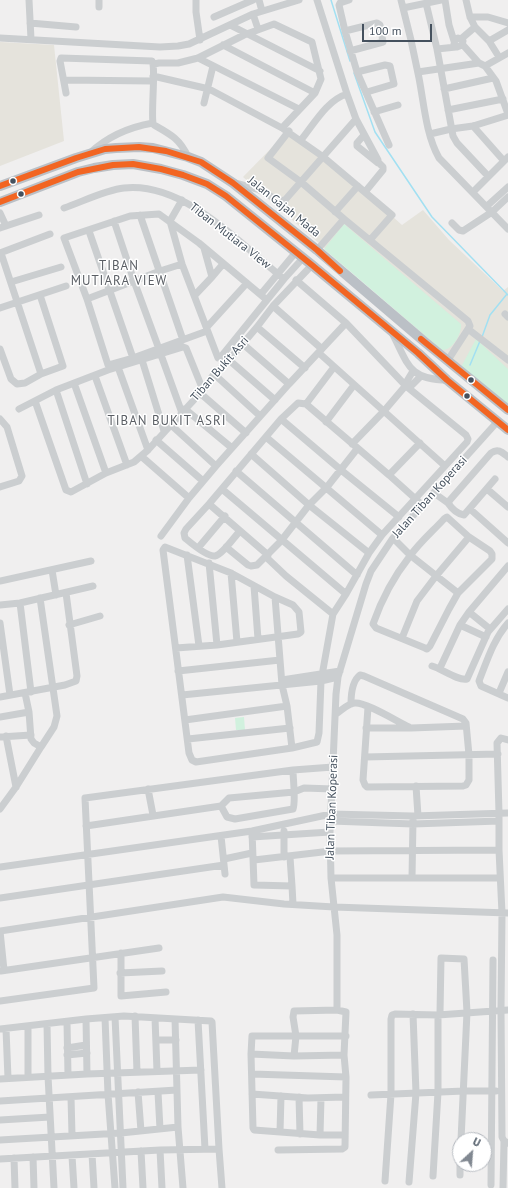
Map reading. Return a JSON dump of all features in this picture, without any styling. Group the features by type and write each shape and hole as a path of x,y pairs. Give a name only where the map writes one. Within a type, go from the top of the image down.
{"highway":[{"name":"Jalan Gajah Mada","path":"0,186 88,154 116,148 139,147 166,151 201,162 233,183 316,250 508,410"},
{"path":"0,202 54,181 94,168 112,165 133,164 162,169 183,175 213,188 226,196 302,262 418,353 447,380 508,430"},
{"path":"418,353 426,343"}],"street":[{"path":"25,0 29,39"},
{"path":"29,0 29,39"},
{"path":"196,0 200,40"},
{"path":"214,17 253,0"},
{"path":"259,0 262,11"},
{"path":"0,38 160,47 182,46 200,40 253,14 299,0"},
{"path":"317,0 356,119 378,162 383,167 383,170 365,192"},
{"path":"350,0 340,3 339,5 350,51 357,72 389,145"},
{"path":"441,0 426,3 402,4 418,72 430,134 439,158 508,229"},
{"path":"430,134 473,126 508,114 497,83 482,64 459,43 449,25 445,0"},
{"path":"466,0 474,27 489,41 499,57"},
{"path":"426,3 437,49 454,140 488,176"},
{"path":"253,14 258,29"},
{"path":"470,17 488,17 508,22"},
{"path":"30,23 76,27"},
{"path":"345,31 377,23 380,25 383,42 350,51"},
{"path":"154,64 178,63 198,58 258,29 274,24 309,40 313,44 322,79 315,93 299,109 268,158 301,182 468,321 471,331 505,357 508,349"},
{"path":"230,25 320,71"},
{"path":"437,49 459,43 474,27"},
{"path":"489,41 508,30"},
{"path":"223,45 315,93"},
{"path":"418,72 482,64 508,53"},
{"path":"66,93 60,61 62,58 153,61 152,122 154,125 173,136 179,142 188,157"},
{"path":"198,58 299,109"},
{"path":"357,72 385,65 390,66 394,83 393,85 367,92"},
{"path":"204,103 209,89 213,66"},
{"path":"64,80 153,78 209,89 301,140 392,215 370,240"},
{"path":"444,89 493,78"},
{"path":"301,140 331,102 339,96 347,94"},
{"path":"448,110 502,99"},
{"path":"374,112 398,105"},
{"path":"233,183 257,188 282,201 287,198 322,156 356,119"},
{"path":"88,154 98,146 117,135 152,122"},
{"path":"473,126 506,159 473,192"},
{"path":"364,135 357,143 357,146 377,163 378,162"},
{"path":"336,212 358,186"},
{"name":"Tiban Mutiara View","path":"64,208 114,190 134,187 154,189 182,200 217,223 284,279"},
{"path":"489,209 508,187"},
{"path":"452,223 459,230 463,231 489,209 508,197"},
{"name":"Tiban Mutiara View","path":"170,221 182,200"},
{"path":"0,213 3,227 39,215"},
{"name":"Tiban Mutiara View","path":"207,329 183,344 160,352 108,365 87,299 64,238 114,221 140,215 159,214 204,247 247,282 320,351 334,368 445,466"},
{"path":"140,215 160,271 183,344 186,348 201,391 246,433"},
{"path":"316,250 344,219"},
{"path":"114,221 160,352 184,411 232,448"},
{"path":"170,221 182,264 218,358 220,358 270,303 296,280 302,262"},
{"path":"89,230 133,358"},
{"path":"42,374 0,253 50,234"},
{"path":"204,247 212,277"},
{"path":"270,303 284,279 302,262"},
{"name":"Tiban Mutiara View","path":"260,294 277,274 302,262"},
{"path":"87,299 182,264"},
{"path":"195,295 223,264"},
{"path":"10,282 61,267"},
{"path":"176,648 217,645 298,634 301,627 299,612 296,606 275,597 209,563 168,547 165,547 163,550 190,758 196,762 292,748 314,743 318,739 321,678 333,614 369,553 382,536 465,445 468,437 406,385 346,323 296,280"},
{"path":"207,329 247,282"},
{"path":"0,308 40,296 66,286"},
{"path":"0,349 11,379 14,383 25,383 42,374 63,366 40,296"},
{"name":"Tiban Bukit Asri","path":"35,401 66,490 71,492 106,473 127,465 148,450 164,431 171,426 214,374 243,344 257,327 270,303"},
{"path":"160,536 216,466 346,323"},
{"path":"257,327 305,368"},
{"path":"391,331 413,371 421,376 434,380 447,380"},
{"path":"448,360 471,331"},
{"path":"243,344 289,384"},
{"path":"20,409 56,390 118,367 142,360 160,352"},
{"path":"142,360 164,431"},
{"path":"229,360 275,400"},
{"path":"118,367 148,450"},
{"path":"306,404 334,368"},
{"path":"226,547 251,566 257,565 267,556 296,523 309,505 341,470 355,447 406,385 413,371"},
{"path":"214,374 260,416"},
{"path":"95,376 127,465"},
{"path":"406,385 412,385 421,376"},
{"path":"74,384 106,473"},
{"path":"326,422 354,385"},
{"path":"56,390 87,484"},
{"path":"240,531 219,554 214,556 198,548 185,538 184,533 281,419 295,404 301,403 306,404 355,447 389,474 423,505"},
{"path":"0,419 7,427 22,476 19,481 0,487"},
{"path":"281,419 399,517"},
{"name":"Jalan Tiban Koperasi","path":"337,1010 337,935 331,878 330,832 336,694 339,674 371,571 393,538 498,421"},
{"path":"171,426 216,466"},
{"path":"266,437 327,487 382,536"},
{"path":"156,440 203,481"},
{"path":"389,474 420,443"},
{"path":"448,503 491,453 499,450 508,457"},
{"path":"251,454 309,505 369,553"},
{"path":"141,456 189,498"},
{"path":"236,471 357,575"},
{"path":"434,493 448,503 454,511 462,515 470,509 495,479"},
{"path":"222,489 281,541 346,594"},
{"path":"487,489 508,507"},
{"path":"209,504 225,516 286,576 333,614"},
{"path":"470,509 508,543"},
{"path":"198,548 225,516"},
{"path":"445,518 447,518 469,537 490,551 492,556 492,559 458,593 429,648 425,648 376,628 373,624 396,577 410,555 445,518"},
{"path":"402,638 414,606 436,576 469,537"},
{"path":"393,538 410,555 458,593"},
{"path":"186,554 199,646"},
{"path":"0,581 91,561"},
{"path":"209,563 217,645"},
{"path":"440,668 460,625 469,612 508,566"},
{"path":"52,570 56,595"},
{"path":"231,573 237,642"},
{"path":"0,605 20,603 93,586"},
{"path":"254,586 258,639"},
{"path":"0,697 54,687 74,682 76,679 66,593"},
{"path":"275,597 282,682 287,706 292,748"},
{"path":"0,809 54,727 57,720 54,687 40,598"},
{"path":"20,603 31,736 32,741 41,747"},
{"path":"432,666 440,668 461,680 466,679 490,629 508,608"},
{"path":"469,612 490,629"},
{"path":"69,624 100,616"},
{"path":"508,623 497,638 479,681 481,686 508,698"},
{"path":"460,625 486,637"},
{"path":"0,627 3,670 10,695"},
{"path":"178,671 280,660"},
{"path":"499,693 508,672"},
{"path":"182,695 321,678 339,674"},
{"path":"351,704 352,691 357,678 364,676 463,719 466,726 469,755 469,780 466,785 367,787 364,780 368,707"},
{"path":"336,714 355,703 368,707 411,728"},
{"path":"185,720 287,706"},
{"path":"0,717 29,712"},
{"path":"366,728 466,726"},
{"path":"188,739 290,728"},
{"path":"16,786 3,737 31,736"},
{"path":"503,1188 506,1142 502,1137 505,913 500,878 498,741 501,738 508,740"},
{"path":"365,757 498,754"},
{"path":"0,1001 94,988 85,798 293,770 333,768"},
{"path":"221,806 227,817 231,819 290,810 294,807 295,803 293,770"},
{"path":"412,878 413,824 415,816 416,786"},
{"path":"86,826 221,806 229,798 294,792 304,788 333,789"},
{"path":"148,790 153,816"},
{"path":"331,818 413,824 499,817 508,813"},
{"path":"252,834 284,825 331,818 415,816 499,817"},
{"path":"284,825 293,904"},
{"path":"0,867 221,836 252,834 284,835 330,832"},
{"path":"252,834 254,885 292,886"},
{"path":"221,836 225,874"},
{"path":"0,898 253,856 287,857 331,852 412,850 499,850"},
{"path":"331,878 500,878"},
{"path":"159,948 2,971 0,931 223,897 334,907 505,913"},
{"path":"120,953 121,996 166,992"},
{"path":"433,1176 438,1092 441,958 464,959 467,1012 461,1132"},
{"path":"492,1185 493,960"},
{"path":"120,974 162,971"},
{"path":"278,1150 342,1149 345,1147 346,1078 344,1055 346,1013 337,1010 294,1011 293,1017 296,1036 294,1056"},
{"path":"385,1181 391,1094 392,1015 504,1010"},
{"path":"409,1182 416,1093 413,1014"},
{"path":"135,1016 137,1072"},
{"path":"8,1078 3,1029 86,1019 109,1019 135,1016 209,1020 212,1022 222,1188"},
{"path":"155,1018 157,1071"},
{"path":"86,1019 88,1074"},
{"path":"109,1019 117,1073 123,1188"},
{"path":"109,1019 107,1073 115,1188"},
{"path":"175,1019 179,1150 183,1188"},
{"path":"198,1020 205,1149"},
{"path":"67,1022 68,1075"},
{"path":"47,1024 51,1156 54,1188"},
{"path":"28,1026 28,1077"},
{"path":"346,1036 252,1036 251,1054 254,1130 300,1134 346,1135"},
{"path":"156,1040 176,1040"},
{"path":"67,1051 86,1046"},
{"path":"67,1051 87,1053"},
{"path":"251,1054 294,1056 344,1055"},
{"path":"0,1079 107,1073 201,1070"},
{"path":"252,1074 346,1078"},
{"path":"0,1101 177,1090"},
{"path":"370,1095 464,1091 502,1092"},
{"path":"138,1092 141,1131"},
{"path":"158,1092 160,1129"},
{"path":"252,1094 321,1098 345,1097"},
{"path":"280,1132 281,1096"},
{"path":"71,1097 72,1135"},
{"path":"299,1097 300,1134"},
{"path":"320,1135 321,1098"},
{"path":"0,1120 50,1117"},
{"path":"0,1140 111,1134 178,1127"},
{"path":"0,1159 160,1150 219,1149"},
{"path":"160,1150 162,1188"},
{"path":"141,1151 143,1188"},
{"path":"92,1154 94,1188"},
{"path":"72,1156 74,1188"},
{"path":"33,1157 34,1188"},
{"path":"14,1158 15,1188"}],"shaded area":[{"path":"0,42 54,45 64,141 0,166"},
{"path":"288,131 361,188 402,225 423,210 449,240 503,291 508,287 508,408 243,177"}],"green space":[{"path":"344,224 461,324 460,332 453,345 446,350 442,350 324,249"},
{"path":"476,339 508,369 508,404 461,367"},
{"path":"244,717 245,730 236,730 235,718"}],"waterway":[{"path":"331,0 350,61"},
{"path":"354,73 375,132 432,217 508,295"},
{"path":"482,337 490,315 507,294"},
{"path":"470,365 480,341"}],"transit line":[{"path":"0,186 105,149 139,147 166,151 201,162 233,183 317,250 340,271"},
{"path":"0,202 78,172 113,165 133,164 161,169 207,184 226,196 312,265 508,430"},
{"path":"421,339 508,410"}],"district":[{"name":"TIBAN MUTIARA VIEW","path":"119,274"},
{"name":"TIBAN BUKIT ASRI","path":"167,421"}]}
